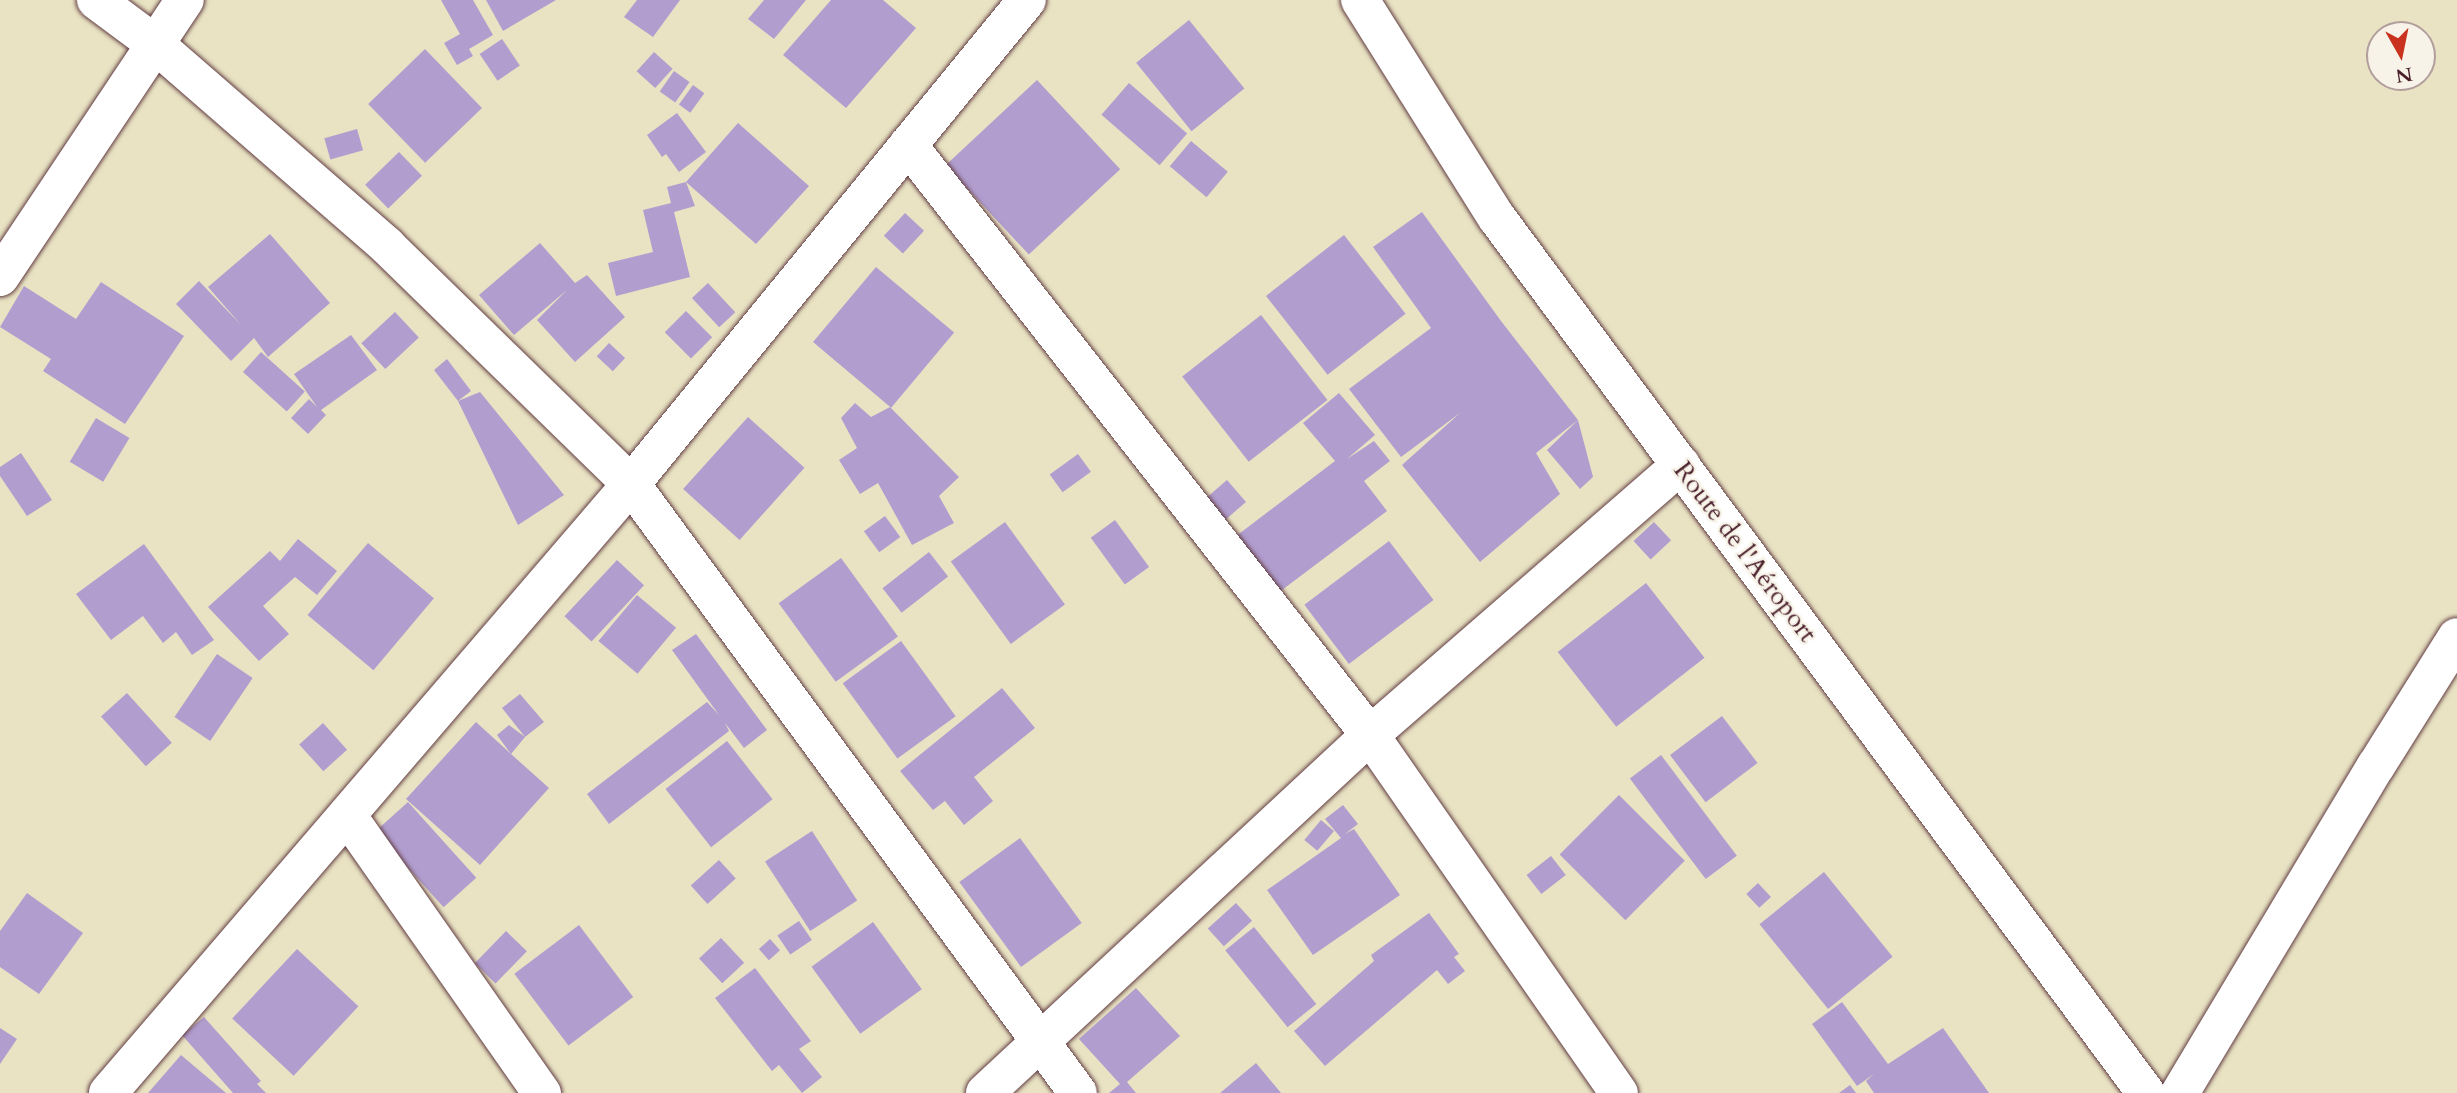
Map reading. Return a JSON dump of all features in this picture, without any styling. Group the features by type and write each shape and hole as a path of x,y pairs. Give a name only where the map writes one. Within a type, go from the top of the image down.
{"street":[{"path":"96,0 155,44 387,246 631,484 1078,1093"},
{"path":"0,277 185,0"},
{"path":"108,1093 631,484 1027,0"},
{"name":"Route de l'Aéroport","path":"1360,0 1497,218 2146,1093"},
{"path":"908,145 1370,735 1619,1093"},
{"path":"985,1093 1370,735 1681,465"},
{"path":"2180,1093 2376,766 2457,637"},
{"path":"347,815 542,1093"}],"building":[{"path":"441,0 473,0 493,35 469,49 473,56 457,65 444,43 460,34"},
{"path":"486,0 556,0 503,31"},
{"path":"637,0 680,0 653,37 624,17"},
{"path":"764,0 806,0 774,39 748,19"},
{"path":"831,0 883,0 916,28 846,108 783,55"},
{"path":"1189,20 1244,88 1192,131 1136,63"},
{"path":"502,39 520,66 498,81 480,54"},
{"path":"425,49 482,108 425,163 368,104"},
{"path":"654,52 673,69 655,88 637,71"},
{"path":"674,71 690,82 675,102 660,91"},
{"path":"1037,80 1120,169 1029,254 946,165"},
{"path":"1129,83 1187,134 1160,165 1101,115"},
{"path":"693,85 704,93 690,113 679,104"},
{"path":"677,113 706,152 679,172 666,154 662,157 647,135"},
{"path":"738,123 809,186 756,244 686,182"},
{"path":"357,129 363,150 330,160 324,138"},
{"path":"1191,141 1228,172 1207,197 1170,166"},
{"path":"399,152 422,176 388,208 365,185"},
{"path":"686,182 695,206 674,212 690,277 616,296 608,263 653,252 643,210 671,203 667,187"},
{"path":"1422,212 1501,321 1578,420 1536,453 1560,494 1480,562 1402,465 1460,413 1401,457 1349,389 1431,328 1373,247"},
{"path":"905,213 924,231 903,253 884,236"},
{"path":"270,234 330,303 268,357 254,338 231,361 176,304 199,281 241,325 208,287"},
{"path":"1344,235 1406,314 1328,375 1266,296"},
{"path":"540,243 575,283 587,275 625,317 575,362 537,320 567,290 514,335 479,295"},
{"path":"876,267 954,333 891,408 813,342"},
{"path":"101,282 184,336 125,424 43,371 51,359 0,327 24,286 76,319"},
{"path":"708,283 735,312 719,327 692,298"},
{"path":"686,311 712,337 691,358 665,332"},
{"path":"395,312 419,338 385,369 361,343"},
{"path":"1261,315 1327,400 1249,462 1182,377"},
{"path":"351,335 377,370 321,410 326,415 308,434 291,418 309,399 317,407 294,374"},
{"path":"609,343 625,358 613,371 597,356"},
{"path":"261,352 305,391 287,412 243,372"},
{"path":"447,359 471,391 458,401 434,370"},
{"path":"480,392 564,495 518,525 458,401"},
{"path":"1339,393 1375,435 1347,459 1374,441 1390,461 1364,481 1387,511 1270,599 1227,543 1335,461 1303,423"},
{"path":"855,403 871,417 890,407 959,477 939,496 954,523 912,545 878,483 860,494 839,460 857,448 841,418"},
{"path":"748,417 804,468 740,540 683,489"},
{"path":"96,418 129,438 103,482 70,462"},
{"path":"1578,420 1593,477 1580,489 1547,450"},
{"path":"21,453 52,500 27,516 0,476 0,467"},
{"path":"1078,454 1091,472 1063,492 1050,475"},
{"path":"1227,480 1246,502 1225,520 1206,498"},
{"path":"885,516 900,537 879,552 864,531"},
{"path":"1115,520 1149,567 1125,585 1091,538"},
{"path":"1005,522 1065,605 1011,644 951,561"},
{"path":"1654,522 1671,540 1651,559 1634,541"},
{"path":"298,539 337,571 317,595 295,577 263,606 289,634 259,661 208,607 270,551 280,561"},
{"path":"1389,541 1434,600 1349,664 1304,605"},
{"path":"368,543 434,598 373,670 308,615"},
{"path":"144,544 214,640 192,655 176,632 163,643 143,616 111,640 76,594"},
{"path":"929,552 948,576 902,613 883,588"},
{"path":"841,558 898,636 836,682 779,603"},
{"path":"617,560 644,585 592,642 564,616"},
{"path":"1646,583 1704,658 1616,727 1558,652"},
{"path":"637,595 676,628 638,674 598,641"},
{"path":"696,634 767,730 744,748 725,723 729,731 609,824 587,794 707,702 719,715 672,650"},
{"path":"901,641 956,716 897,759 843,683"},
{"path":"217,654 253,678 210,741 175,717"},
{"path":"1002,688 1035,728 974,777 993,801 964,825 945,801 933,810 900,771"},
{"path":"127,693 172,743 146,766 101,716"},
{"path":"520,694 544,722 525,737 502,708"},
{"path":"1722,716 1758,763 1706,802 1670,755"},
{"path":"476,722 549,788 480,865 406,799"},
{"path":"323,723 347,750 323,771 299,744"},
{"path":"509,725 525,737 511,754 497,735"},
{"path":"727,741 773,799 711,847 666,789"},
{"path":"1661,755 1737,856 1706,879 1630,778"},
{"path":"1619,795 1685,861 1625,920 1560,854"},
{"path":"408,802 476,878 444,907 375,831"},
{"path":"1343,805 1358,824 1345,834 1354,829 1400,895 1313,955 1267,890 1341,838 1325,819"},
{"path":"1321,820 1334,831 1317,851 1304,840"},
{"path":"812,831 857,901 810,931 765,861"},
{"path":"1020,838 1082,923 1021,967 959,882"},
{"path":"1551,856 1566,875 1541,894 1527,875"},
{"path":"719,860 736,879 707,904 691,885"},
{"path":"1824,872 1893,957 1828,1009 1759,924"},
{"path":"1758,883 1771,897 1759,908 1746,894"},
{"path":"27,893 83,933 39,994 0,967 0,931"},
{"path":"1236,903 1252,921 1224,946 1208,928"},
{"path":"1429,913 1459,954 1454,957 1465,971 1448,984 1437,970 1325,1066 1294,1031 1374,961 1371,955"},
{"path":"799,921 812,940 790,955 777,936"},
{"path":"873,922 922,989 860,1034 812,967"},
{"path":"579,925 633,997 568,1046 514,974"},
{"path":"1254,927 1316,1004 1288,1027 1225,950"},
{"path":"506,931 527,951 496,984 475,963"},
{"path":"721,938 744,963 722,983 699,958"},
{"path":"770,939 780,950 769,960 759,949"},
{"path":"297,949 358,1006 294,1076 232,1018"},
{"path":"755,968 811,1041 799,1049 822,1077 802,1093 779,1065 772,1071 715,998"},
{"path":"1136,988 1180,1036 1127,1082 1136,1093 1109,1093 1120,1084 1079,1039"},
{"path":"1842,1002 1888,1064 1943,1028 1989,1093 1874,1093 1866,1081 1874,1074 1857,1086 1812,1024"},
{"path":"204,1017 261,1081 257,1084 266,1093 233,1093 182,1035"},
{"path":"0,1028 17,1039 0,1064"},
{"path":"181,1055 226,1093 148,1093"},
{"path":"1256,1063 1281,1093 1220,1093"},
{"path":"1850,1085 1856,1093 1839,1093"}]}
